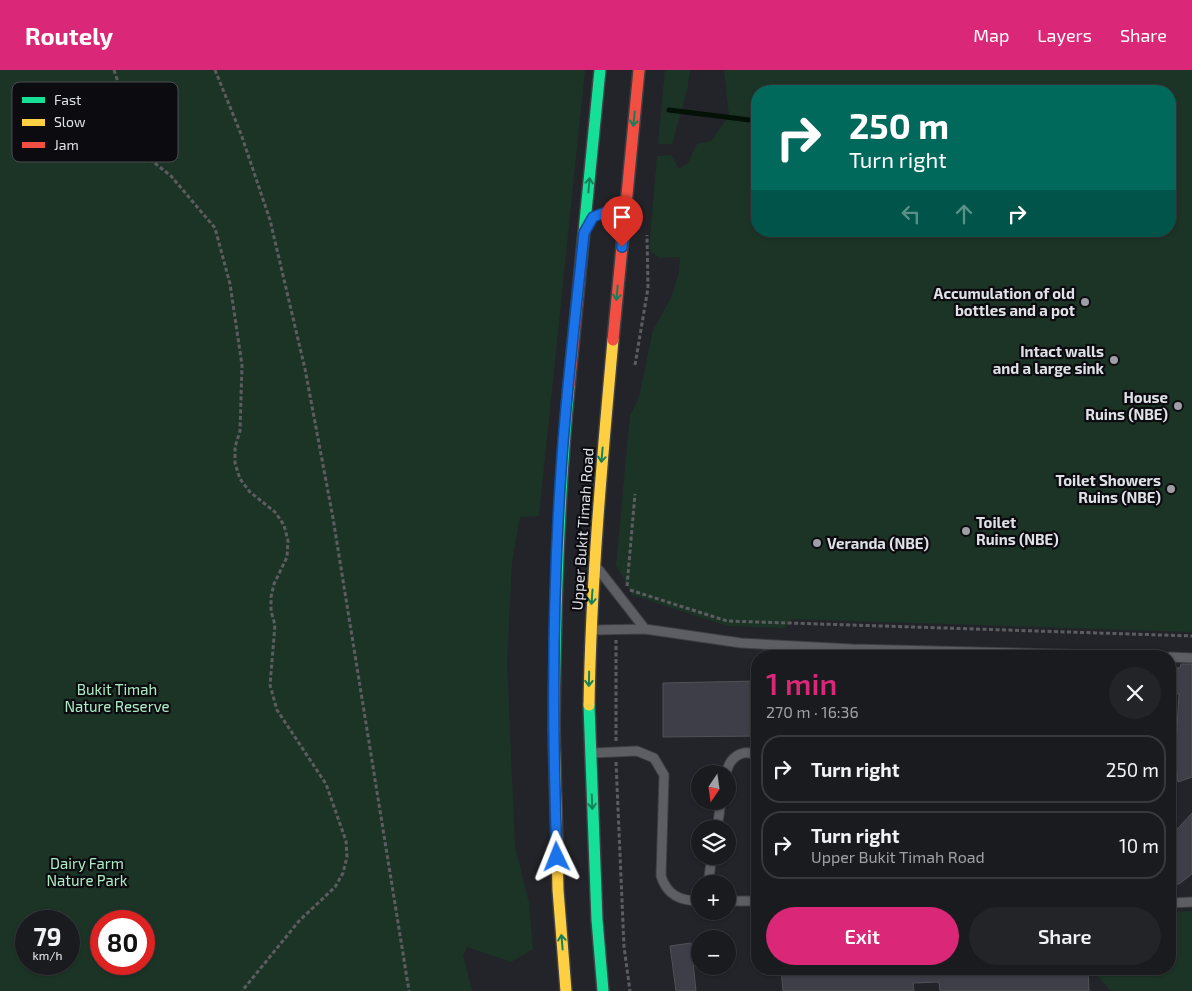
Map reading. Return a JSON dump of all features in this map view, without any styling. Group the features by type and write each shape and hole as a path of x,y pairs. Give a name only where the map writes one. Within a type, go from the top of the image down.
{"highway":[{"name":"Upper Bukit Timah Road","path":"566,991 558,890 554,783 555,591 561,471 600,70"},
{"name":"Upper Bukit Timah Road","path":"603,991 585,756 588,733 590,630 598,490 620,210 639,70"},
{"path":"584,233 593,217 600,214"},
{"path":"554,783 566,785"}],"lane":[{"path":"594,564 645,629"},
{"path":"590,630 645,629 741,642 830,650"},
{"path":"1176,657 1192,658"},
{"path":"585,756 637,751 654,758 664,775 661,876 665,887 675,897 691,901"},
{"path":"730,765 732,759 739,753 751,753"},
{"path":"736,902 751,901"},
{"path":"1176,903 1192,902"}],"path":[{"path":"114,70 118,82"},
{"path":"215,70 270,220 305,369 333,518 409,991"},
{"path":"153,162 171,176 215,228 230,284 242,365 240,432 235,447 235,463 240,479 250,492 276,512 284,525 288,541 287,557 274,584 271,597 271,611 276,624 270,685 277,710 326,784 346,841 347,857 343,873 335,887 299,921 242,991"},
{"path":"635,367 648,288 647,234"},
{"path":"635,494 627,589 728,621 1192,636"},
{"path":"616,630 616,752 624,947 630,991"}],"green space":[{"path":"0,70 585,70 539,516 520,517 512,562 507,662 515,846 529,903 533,949 511,962 467,947 463,956 472,991 0,991"},
{"path":"665,70 690,70 687,91 672,144 658,144"},
{"path":"724,70 1192,70 1192,632 791,619 785,628 727,626 632,595 616,565 630,416 639,397 653,330 671,298 679,272 680,257 659,258 649,250 657,156 671,155 679,169 688,163 697,144 711,141 729,116"},
{"path":"1192,911 1192,991 1111,991 1097,975 1176,975 1176,912"}],"building":[{"path":"1181,664 1192,664 1192,777 1178,782 1176,747 1179,693 1176,694 1176,668 1180,668"},
{"path":"751,681 751,736 663,737 663,683"},
{"path":"1192,813 1192,874 1179,884 1176,884 1176,830"},
{"path":"691,943 691,975 694,975 696,991 676,991 670,946"},
{"path":"782,975 1088,975 1089,991 940,991 939,982 913,983 914,991 783,991"}],"waterway":[{"path":"669,110 751,120"}],"traffic: fast":[{"path":"584,232 600,70"},
{"path":"554,729 558,558 562,472 569,387"},
{"path":"589,705 597,920 603,991"}],"traffic: slow":[{"path":"589,705 601,476 613,340"},
{"path":"554,729 558,890 566,991"}],"traffic: jam":[{"path":"613,340 639,70"},
{"path":"569,387 584,232"}],"place":[{"name":"Accumulation of old bottles and a pot","path":"1085,302"},
{"name":"Intact walls and a large sink","path":"1114,360"},
{"name":"House Ruins (NBE)","path":"1178,406"},
{"name":"Toilet Showers Ruins (NBE)","path":"1171,489"},
{"name":"Toilet Ruins (NBE)","path":"966,531"},
{"name":"Veranda (NBE)","path":"817,543"}],"route":[{"path":"557,857 553,668 561,471 584,233 593,217 614,209 626,210 622,247"}],"park label":[{"name":"Bukit Timah Nature Reserve","path":"117,698"},
{"name":"Dairy Farm Nature Park","path":"87,872"}]}
